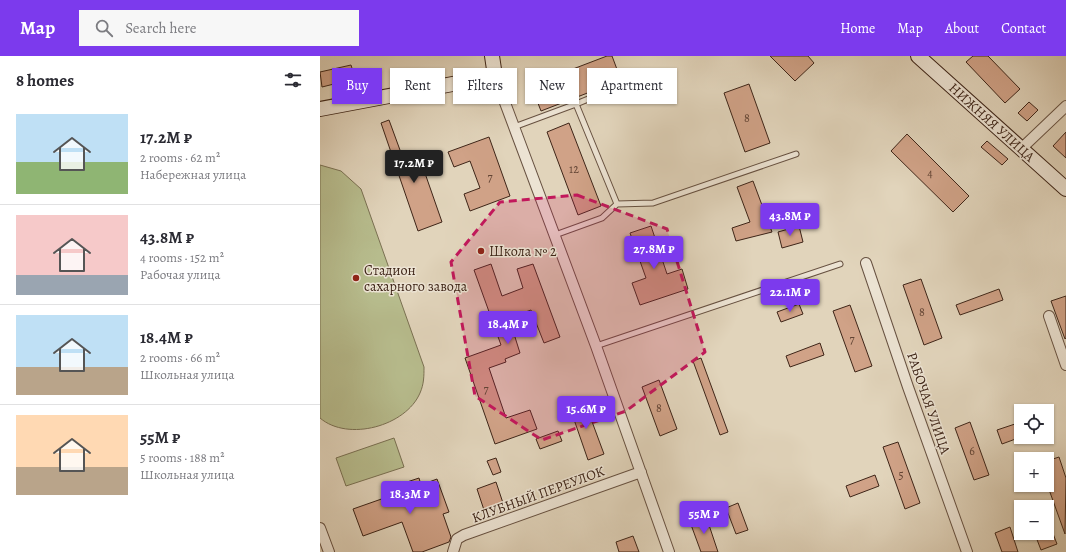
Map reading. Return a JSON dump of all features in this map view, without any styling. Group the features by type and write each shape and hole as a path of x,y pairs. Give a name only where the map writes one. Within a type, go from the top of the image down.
{"street":[{"path":"492,56 494,68"},
{"name":"НИЖНЯЯ УЛИЦА","path":"918,56 1066,189"},
{"path":"320,109 453,84"},
{"path":"505,104 596,346 669,552"},
{"path":"1022,148 1066,106"},
{"name":"РАБОЧАЯ УЛИЦА","path":"866,263 908,387 967,552"},
{"path":"1050,316 1066,365"},
{"name":"КЛУБНЫЙ ПЕРЕУЛОК","path":"453,552 457,539 464,535 641,472"},
{"path":"320,528 329,552"}],"lane":[{"path":"514,127 576,104 616,204"},
{"path":"554,235 602,218 616,204 653,203 796,154"},
{"path":"596,346 840,264"}],"highlighted area":[{"path":"577,195 667,229 705,352 626,411 542,440 475,396 451,262 500,202"}],"green space":[{"name":"Стадион сахарного завода","path":"320,165 341,171 361,189 424,367 424,377 420,393 413,405 390,422 375,427 345,429 332,425 320,418"},
{"path":"394,438 404,467 346,486 336,458"}],"building":[{"path":"607,56 612,56 616,68 587,68 587,93 579,96 579,68 576,68"},
{"path":"770,56 808,56 814,63 795,81"},
{"path":"973,56 988,56 1020,89 1005,103 966,62"},
{"path":"351,65 352,68 338,68"},
{"path":"332,69 332,84 322,87 320,72"},
{"path":"749,84 770,143 745,152 724,93"},
{"path":"1029,102 1038,110 1027,121 1018,113"},
{"path":"538,104 559,104 541,111"},
{"path":"389,120 404,161 419,156 442,222 418,231 381,123"},
{"path":"569,123 601,206 578,215 547,132"},
{"path":"1066,132 1066,158 1053,146"},
{"path":"907,134 969,196 953,212 891,151"},
{"path":"489,137 510,196 470,211 464,194 480,188 470,161 454,167 448,152"},
{"path":"987,141 1008,159 1002,165 981,147"},
{"path":"753,181 772,232 736,241 732,228 750,222 737,187"},
{"path":"651,226 667,274 682,269 688,289 640,305 632,283 646,278 630,233"},
{"path":"799,226 803,242 782,248 778,232"},
{"path":"491,264 502,296 523,288 517,269 533,264 560,337 544,343 531,310 509,318 520,353 505,359 506,362 489,368 506,418 530,410 537,429 495,444 465,358 501,345 474,270"},
{"path":"921,279 942,338 924,345 903,285"},
{"path":"999,289 1003,300 960,315 956,305"},
{"path":"1066,296 1066,338 1065,339 1051,301"},
{"path":"799,304 803,314 781,322 777,312"},
{"path":"850,305 872,366 855,372 833,311"},
{"path":"820,343 824,355 790,367 786,356"},
{"path":"701,358 728,432 720,435 693,361"},
{"path":"659,380 677,429 660,436 642,387"},
{"path":"584,400 604,454 588,460 569,405"},
{"path":"970,422 989,475 974,480 955,428"},
{"path":"1014,424 1014,440 1002,444 997,430"},
{"path":"558,431 562,441 540,449 536,439"},
{"path":"898,442 920,503 905,509 883,447"},
{"path":"1059,457 1066,478 1065,534 1050,492 1054,492 1054,459"},
{"path":"496,458 501,472 493,475 487,461"},
{"path":"875,475 879,486 850,497 846,486"},
{"path":"419,478 421,485 437,479 449,512 443,514 451,537 449,542 422,552 413,552 402,522 363,536 353,509 410,489 407,482"},
{"path":"496,482 503,503 484,510 477,489"},
{"path":"738,503 748,530 736,534 726,508"},
{"path":"706,516 718,552 701,552 690,522"},
{"path":"1010,527 1018,552 1002,552 995,533"},
{"path":"633,536 639,552 619,552 616,542"},
{"path":"1054,536 1057,544 1041,550 1037,540 1054,540"}],"place":[{"name":"Школа № 2","path":"481,251"},
{"name":"Стадион сахарного завода","path":"356,278"}]}
